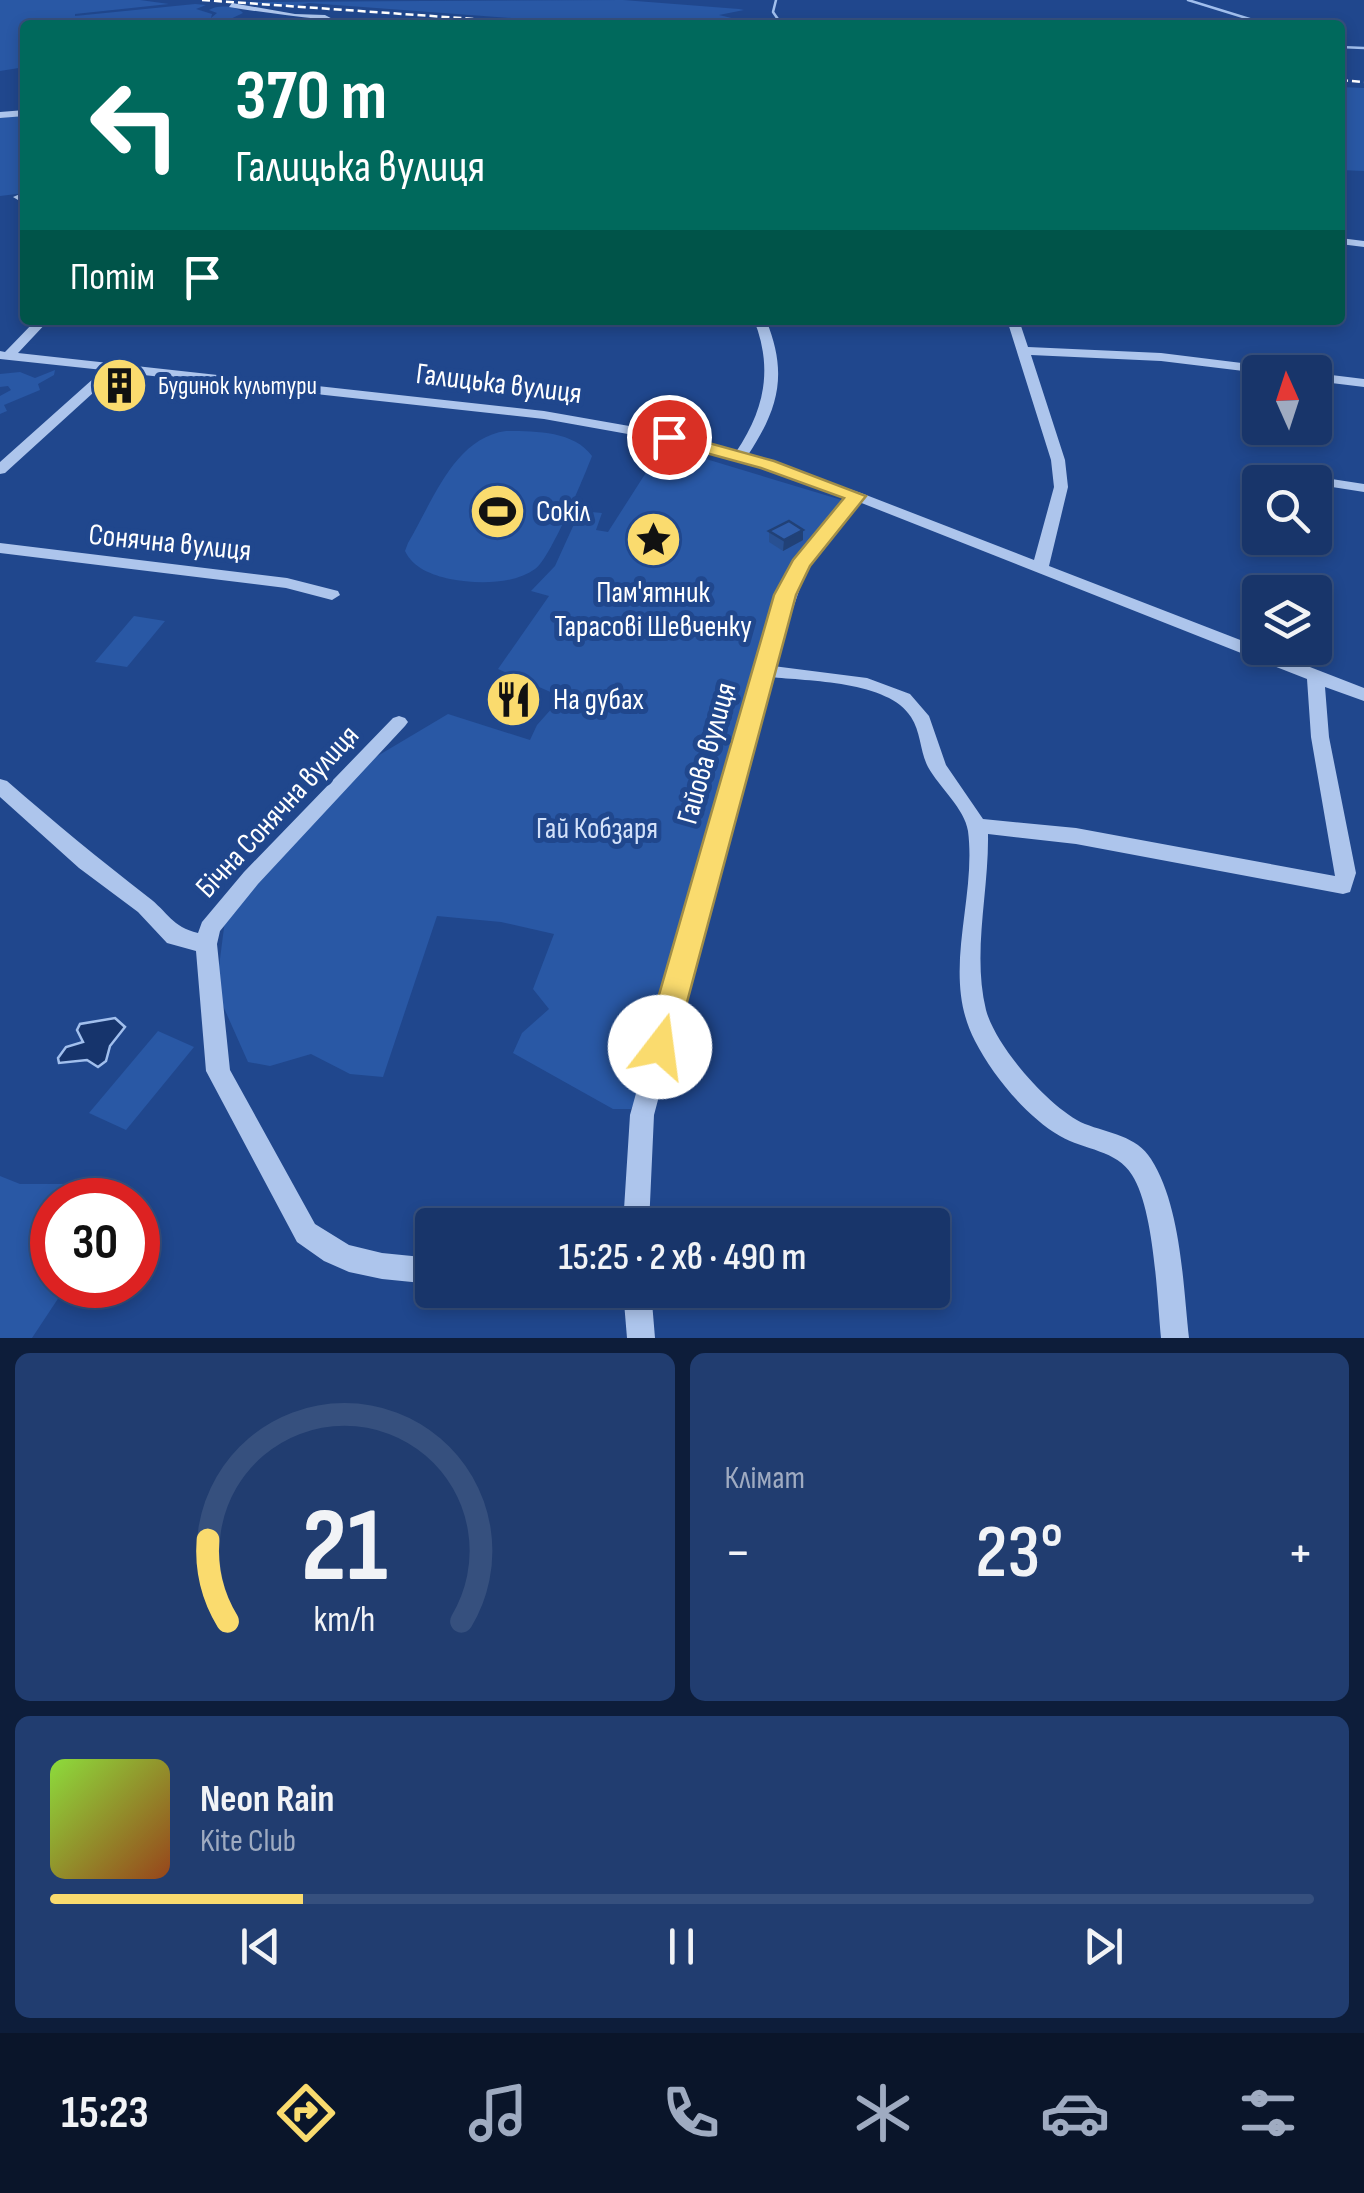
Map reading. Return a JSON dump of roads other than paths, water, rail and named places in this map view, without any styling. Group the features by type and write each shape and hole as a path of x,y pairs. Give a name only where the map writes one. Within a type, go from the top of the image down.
{"street":[{"path":"237,2 292,16 332,20"},
{"path":"288,20 292,16"},
{"path":"4,356 38,325"},
{"path":"740,457 756,432 774,384 775,357 762,325"},
{"path":"1016,325 1058,460 1062,487 1040,568"},
{"path":"1024,351 1160,356 1242,366"},
{"name":"Галицька вулиця","path":"4,356 544,415 669,437 856,496 1364,696"},
{"path":"0,470 114,367"},
{"path":"1332,378 1364,383"},
{"path":"1332,483 1364,488"},
{"name":"Гайова вулиця","path":"637,1208 642,1115 785,595 796,570 856,496"},
{"name":"Сонячна вулиця","path":"0,548 288,583 332,595"},
{"path":"764,671 854,682 903,699 915,708 936,766 978,826 972,972 974,1009 982,1032 1004,1064 1064,1125 1121,1146 1142,1167 1159,1222 1175,1338"},
{"path":"978,826 1076,836 1343,886 1346,873 1320,737 1316,679"},
{"name":"Бічна Сонячна вулиця","path":"399,722 251,878 210,928 206,944 218,1071 306,1233 327,1252 415,1270"},
{"name":"Бічна Сонячна вулиця","path":"0,786 86,862 145,906 175,937 206,944"},
{"path":"638,1308 641,1338"}],"waterway":[{"path":"776,0 773,12 779,20"},
{"path":"1188,0 1253,20"},
{"path":"1345,47 1364,48"}],"railway":[{"path":"202,0 489,20"},
{"path":"1345,80 1364,82"}],"place":[{"name":"Будинок культури","path":"119,385"},
{"name":"Сокіл","path":"497,511"},
{"name":"Пам'ятник Тарасові Шевченку","path":"653,539"},
{"name":"На дубах","path":"514,699"}],"park label":[{"name":"Гай Кобзаря","path":"597,828"}]}
